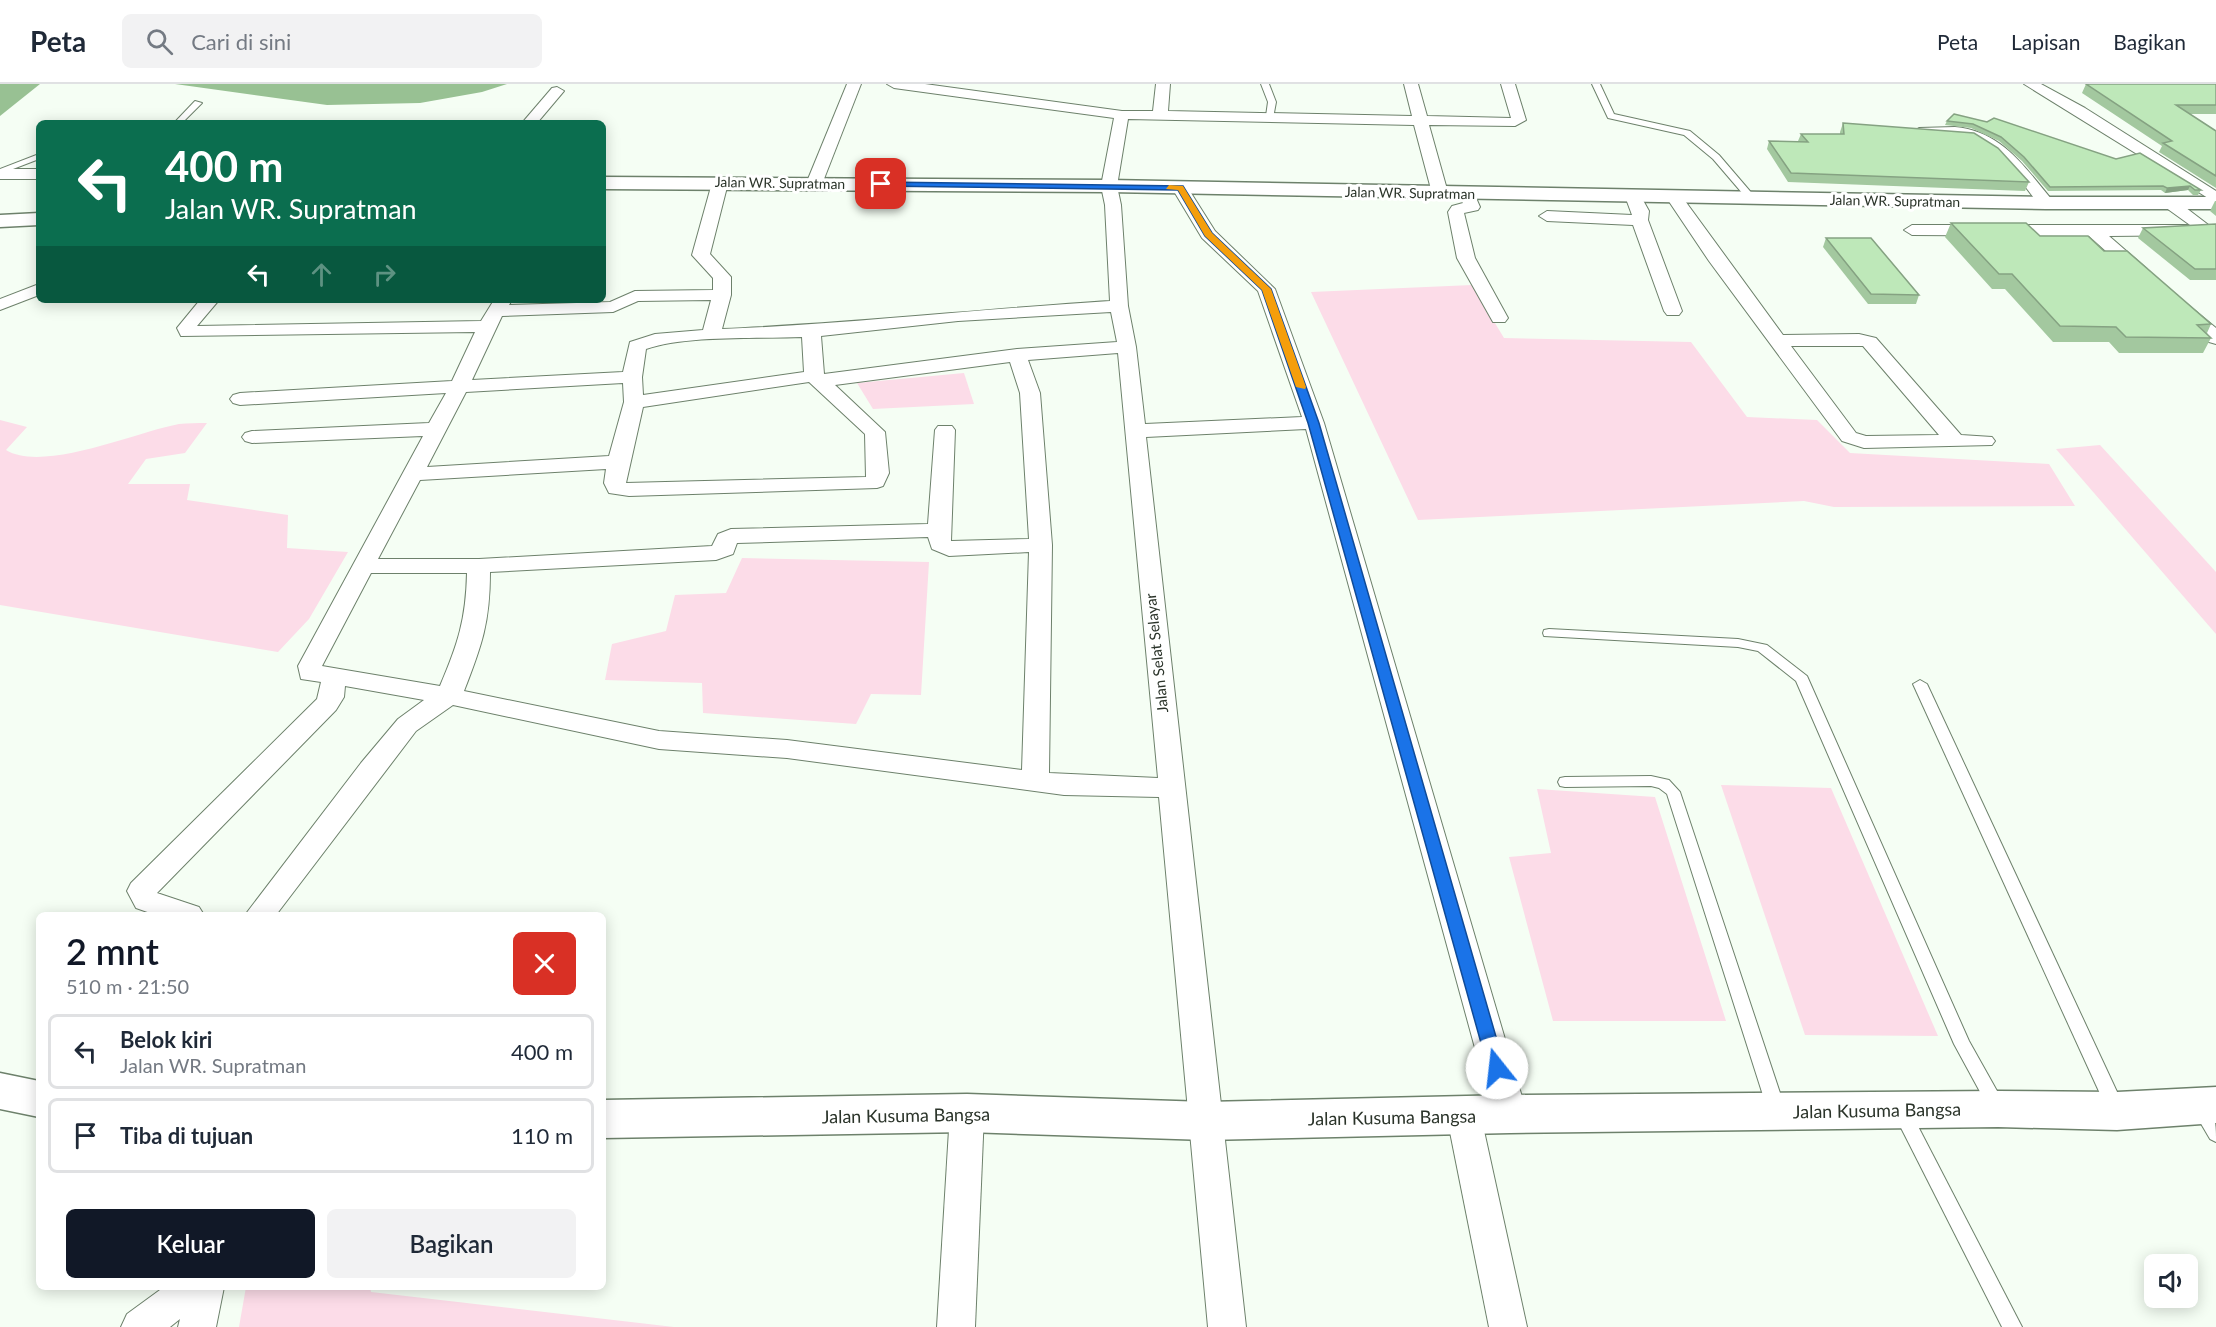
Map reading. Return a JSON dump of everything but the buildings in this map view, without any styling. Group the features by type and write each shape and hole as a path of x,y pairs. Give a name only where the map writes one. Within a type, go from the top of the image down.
{"street":[{"path":"814,184 854,84"},
{"path":"894,84 963,88 1063,101 1122,115 1517,122 1519,120 1508,84"},
{"path":"1160,115 1163,84"},
{"path":"1411,84 1440,193"},
{"path":"2031,84 2080,111 2216,198"},
{"path":"532,120 557,91"},
{"name":"Jalan Selat Selayar","path":"1122,115 1111,195 1119,306 1127,347 1227,1327"},
{"path":"1919,132 1959,132 1983,138 1996,147 2046,203"},
{"path":"0,173 36,174"},
{"name":"Jalan WR. Supratman","path":"606,183 814,184 1111,195 1180,188 1440,193 1470,201 1638,208 1752,199 2216,203"},
{"path":"711,335 722,295 721,275 706,263 701,255 720,183"},
{"path":"1180,188 1208,234 1266,289 1314,423 1510,1114"},
{"path":"1470,201 1456,210 1466,258 1498,318"},
{"path":"1679,204 1715,257 1852,439 1864,442 1985,441"},
{"path":"2171,204 2211,230"},
{"path":"1547,216 1638,208 1673,311"},
{"path":"0,221 36,219"},
{"path":"1912,230 2211,230"},
{"path":"2093,231 2154,285"},
{"path":"0,305 36,290"},
{"path":"207,303 186,328 188,332 495,312 613,307 635,296 722,295"},
{"path":"2172,300 2216,338"},
{"path":"811,331 816,378 875,432 878,473 875,481 629,490 617,488 615,483 618,462 634,402 632,378 637,346 655,340 711,335 811,331 958,316 1119,306"},
{"path":"495,312 460,385 310,666 309,672 333,685 446,698 659,740 787,749 1035,781 1171,788"},
{"path":"1778,341 1859,340 1869,342 1954,440"},
{"path":"634,402 1017,355 1127,347"},
{"path":"1017,355 1030,393 1041,545 1035,781"},
{"path":"240,399 460,385 632,378"},
{"path":"1134,431 1314,423"},
{"path":"252,437 437,429"},
{"path":"945,430 939,530 940,544 943,548 1041,545"},
{"path":"413,474 618,462"},
{"path":"365,566 479,566 716,553 724,549 726,539 731,536 939,530"},
{"path":"262,912 370,770 418,715 446,698 472,639 478,606 479,566"},
{"path":"180,912 146,900 141,891 333,685"},
{"path":"0,1091 36,1098"},
{"name":"Jalan Kusuma Bangsa","path":"606,1119 968,1113 1206,1121 1464,1117 1510,1114 1902,1112 1998,1109 2210,1114"},
{"path":"956,1327 968,1113"},
{"path":"1464,1117 1508,1327"},
{"path":"140,1327 190,1290"},
{"path":"197,1327 205,1290"}],"lane":[{"path":"1265,84 1272,102 1270,116"},
{"path":"1596,84 1611,116 1687,132 1716,157 1752,199"},
{"path":"181,120 198,104"},
{"path":"0,173 36,157"},
{"path":"1549,633 1738,643 1762,648 1802,679 1962,1044 1998,1109"},
{"path":"1920,684 2117,1111"},
{"path":"1565,782 1651,781 1664,784 1673,792 1778,1113"},
{"path":"1902,1112 2012,1327"}],"shaded area":[{"path":"0,84 40,84 0,116"},
{"path":"175,84 507,84 482,92 420,103 327,105"},
{"path":"1472,285 1504,338 1691,342 1747,417 1817,420 1850,453 2049,464 2075,506 1834,507 1804,501 1418,520 1311,292"},
{"path":"964,373 974,404 873,409 857,383"},
{"path":"0,420 27,427 6,450 22,456 43,457 90,449 179,424 207,423 185,453 146,459 128,484 190,484 187,500 288,515 287,548 348,552 309,619 278,652 0,605"},
{"path":"2100,445 2216,572 2216,634 2056,449"},
{"path":"742,558 929,562 921,695 871,694 856,724 703,713 702,683 605,680 612,644 666,631 675,595 726,593"},
{"path":"1721,785 1831,788 1938,1036 1805,1035"},
{"path":"1537,789 1655,797 1726,1021 1553,1021 1509,857 1551,853"},
{"path":"245,1290 371,1290 371,1292 674,1327 239,1327"}],"slow traffic":[{"path":"1169,188 1180,188 1208,234 1266,289 1301,387"}],"route":[{"path":"881,184 1180,188 1208,234 1266,289 1314,423 1497,1068"}]}
